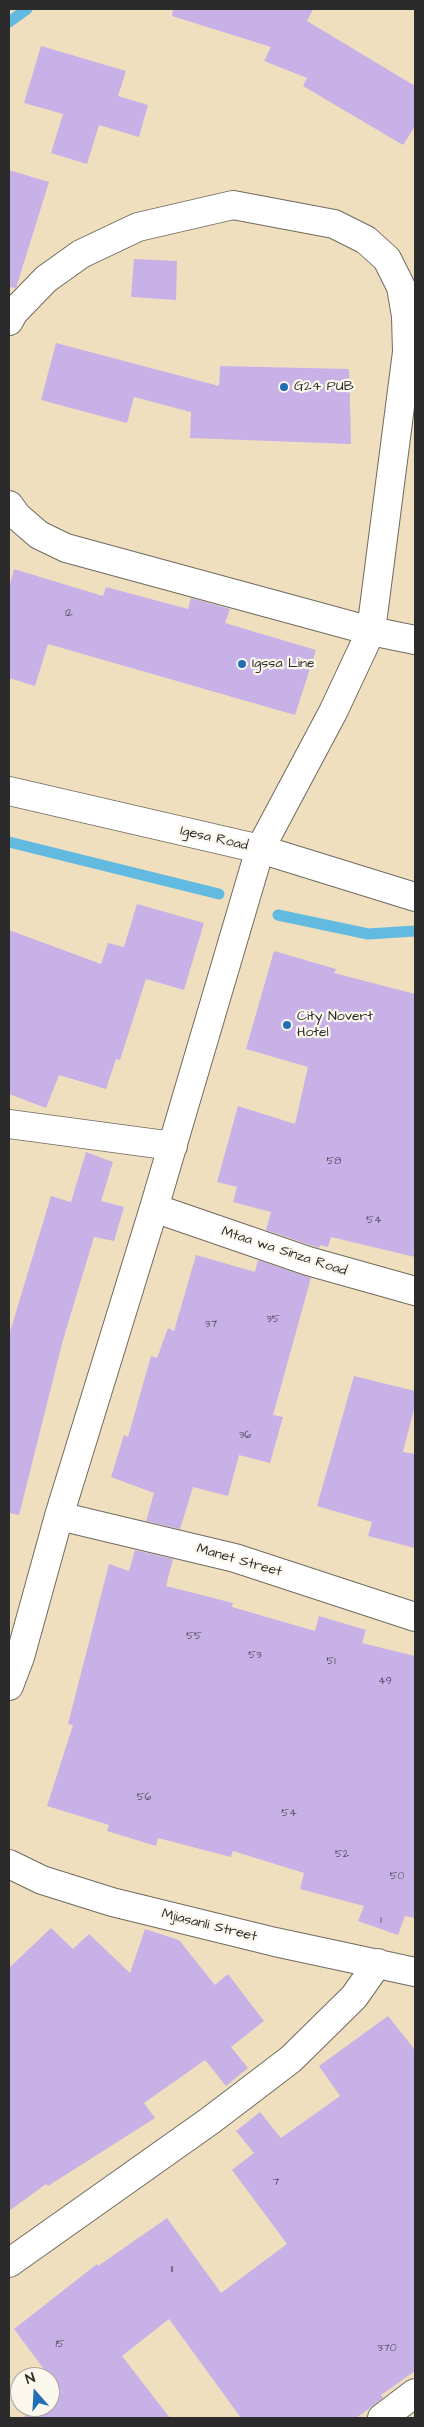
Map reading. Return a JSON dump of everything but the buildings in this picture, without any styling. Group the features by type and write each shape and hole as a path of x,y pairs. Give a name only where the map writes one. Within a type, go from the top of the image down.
{"street":[{"path":"9,321 14,312 46,279 81,254 138,227 195,212 233,205 334,224 366,240 387,259 401,287 406,316 407,352 371,631 333,712 260,849 173,1146 59,1516 20,1657 9,1686"},
{"path":"9,505 17,516 39,535 66,548 371,631 415,640"},
{"name":"Igesa Road","path":"9,791 260,849 415,898"},
{"path":"9,1124 173,1146"},
{"name":"Mtaa wa Sinza Road","path":"154,1208 308,1261 415,1291"},
{"name":"Manet Street","path":"59,1516 236,1558 415,1617"},
{"name":"Mjiasanli Street","path":"9,1864 42,1880 112,1902 275,1942 415,1972"},
{"path":"9,2263 211,2120 290,2059 354,1997 378,1963"},
{"path":"382,2418 415,2393"}],"waterway":[{"path":"9,22 27,9"},
{"path":"9,842 219,894"},
{"path":"278,915 368,934 415,931"}],"place":[{"name":"G24 PUB","path":"284,387"},
{"name":"Igssa Line","path":"242,664"},
{"name":"City Novert Hotel","path":"287,1025"}]}
